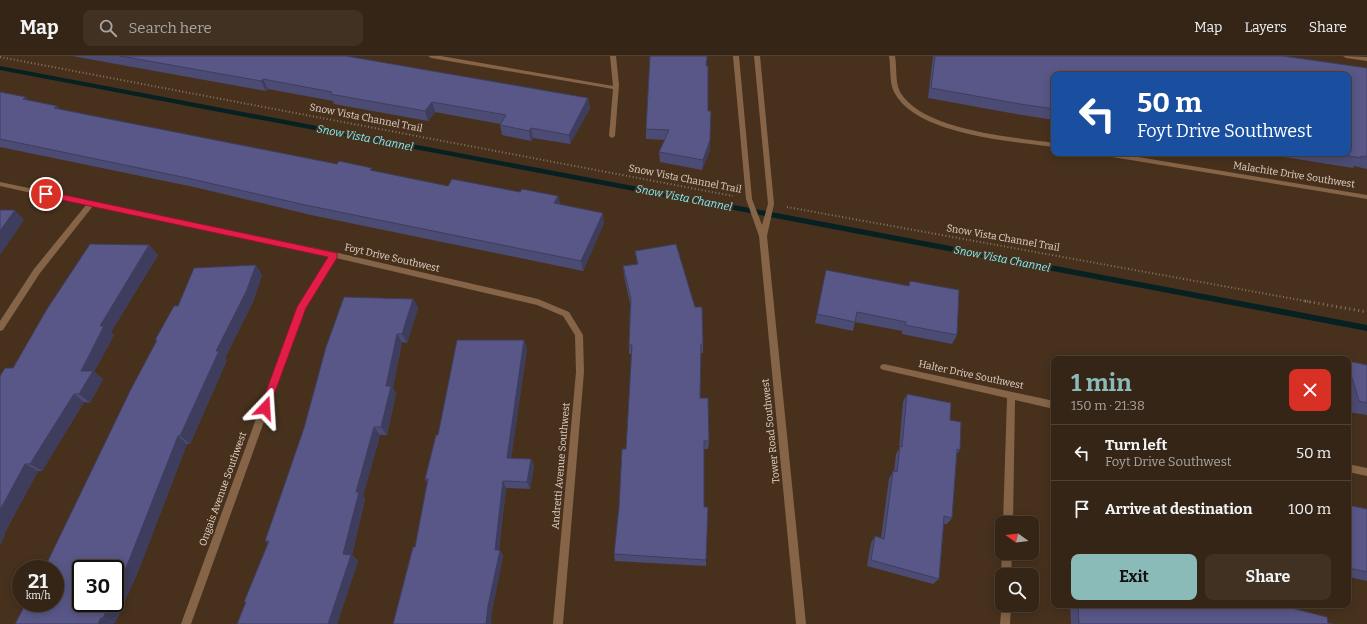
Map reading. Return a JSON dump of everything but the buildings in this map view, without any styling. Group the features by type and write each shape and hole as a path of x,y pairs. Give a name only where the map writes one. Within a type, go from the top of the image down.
{"street":[{"path":"431,56 616,88"},
{"path":"612,136 616,88 615,64 613,56"},
{"name":"Tower Road Southwest","path":"736,56 750,203 763,236 801,624"},
{"name":"Tower Road Southwest","path":"757,56 771,204 763,236"},
{"path":"892,56 897,92 904,103 915,112 933,122 955,129 1051,145"},
{"path":"1346,56 1367,59"},
{"name":"Malachite Drive Southwest","path":"1118,156 1367,197"},
{"name":"Foyt Drive Southwest","path":"0,184 334,256 538,302 566,314"},
{"path":"0,328 37,271 91,204"},
{"name":"Ongais Avenue Southwest","path":"186,624 302,307 334,256"},
{"name":"Andretti Avenue Southwest","path":"558,624 580,372 579,335 566,314"},
{"name":"Halter Drive Southwest","path":"884,367 1051,404"},
{"path":"1008,516 1011,396"},
{"path":"1351,469 1367,472"},
{"path":"1005,624 1006,612"}],"path":[{"name":"Snow Vista Channel Trail","path":"0,57 750,203"},
{"name":"Snow Vista Channel Trail","path":"771,204 1367,312"}],"waterway":[{"name":"Snow Vista Channel","path":"0,68 1367,328"}],"route":[{"path":"46,194 334,256 302,307 265,408"}]}
